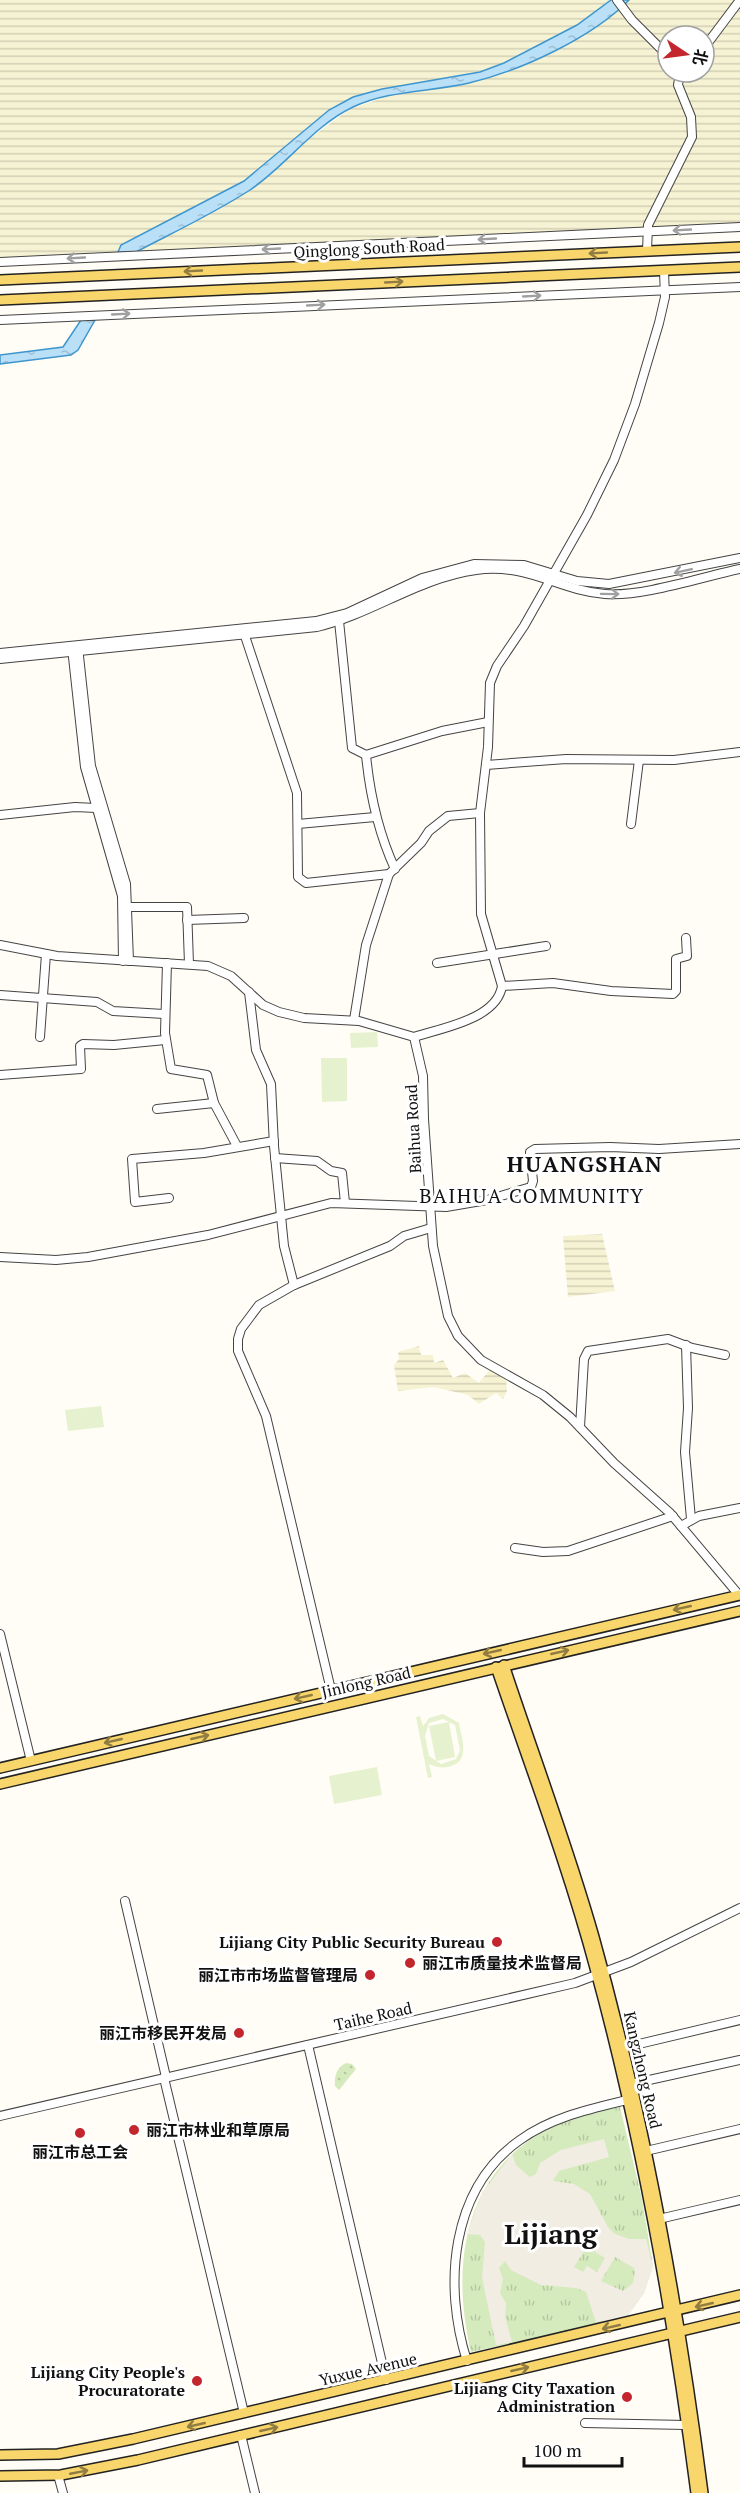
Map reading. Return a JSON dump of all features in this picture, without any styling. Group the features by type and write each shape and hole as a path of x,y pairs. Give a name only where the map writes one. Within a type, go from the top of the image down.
{"main road":[{"name":"Qinglong South Road","path":"0,280 740,247"},
{"path":"0,300 740,267"},
{"name":"Jinlong Road","path":"0,1768 740,1595"},
{"name":"Jinlong Road","path":"0,1784 740,1611"},
{"name":"Kangzhong Road","path":"500,1666 601,1974 622,2048 659,2219 671,2312"},
{"name":"Kangzhong Road","path":"601,1974 645,2179 703,2493"},
{"name":"Yuxue Avenue","path":"0,2456 71,2452 467,2361 740,2295"},
{"path":"0,2476 58,2475 241,2435 740,2317"},
{"name":"Kangzhong Road","path":"675,2333 696,2493"}],"street":[{"path":"617,0 632,20 656,44"},
{"path":"716,32 740,0"},
{"path":"647,251 648,225 692,136 691,117 678,84"},
{"path":"0,262 740,227"},
{"path":"0,945 46,954 208,966 226,972 263,1005 287,1014 354,1020 414,1037 486,1012 496,1003 502,986 481,914 480,813 486,765 488,695 492,677 524,626 597,497 622,442 659,323 665,290 664,271"},
{"path":"0,320 740,287"},
{"path":"0,653 300,630 339,621 424,584 467,572 511,570 588,583 619,584 740,558"},
{"path":"0,659 315,621 347,613 422,578 474,564 512,563 590,592 621,594 740,569"},
{"path":"339,621 352,748 366,755 442,731 488,722"},
{"path":"245,636 296,786 298,824 296,868 301,882 392,872"},
{"path":"75,649 82,752 96,808 120,886 126,961"},
{"path":"75,649 90,759 124,877 128,907 126,961"},
{"path":"486,765 545,759 674,760 740,752"},
{"path":"366,755 375,817 392,872"},
{"path":"631,824 639,760"},
{"path":"0,815 75,807 96,808"},
{"path":"354,1020 366,945 392,872 421,843 429,831 448,816 480,813"},
{"path":"298,824 375,817"},
{"path":"128,907 187,907 189,964"},
{"path":"187,920 244,918"},
{"path":"502,986 554,983 611,991 673,994 676,991 676,959 687,956 686,938"},
{"path":"437,963 546,946"},
{"path":"40,1037 46,954"},
{"path":"166,963 165,1040 171,1069 207,1075 214,1103 237,1146"},
{"path":"249,991 256,1050 271,1084 275,1158 284,1246 294,1285"},
{"path":"0,995 43,996 97,1002 112,1011 164,1014"},
{"name":"Baihua Road","path":"414,1037 423,1077 423,1119 431,1228 448,1316 462,1342 481,1360 543,1395 580,1427 673,1516 740,1595"},
{"path":"0,1075 81,1069 80,1046 82,1044 114,1045 165,1040"},
{"path":"157,1110 214,1103"},
{"path":"169,1198 135,1202 132,1159 204,1153 274,1141"},
{"path":"0,1257 56,1260 108,1254 208,1235 331,1203 430,1208 474,1203 529,1189 533,1181 530,1152 533,1149 610,1147 659,1149 740,1144"},
{"path":"275,1158 317,1161 331,1171 342,1173 345,1203"},
{"path":"332,1690 266,1416 238,1351 241,1329 259,1305 294,1285 390,1246 404,1236 431,1228"},
{"path":"580,1427 587,1352 674,1340 725,1355"},
{"path":"686,1345 688,1408 685,1452 691,1519"},
{"path":"681,1526 691,1519 740,1508"},
{"path":"515,1548 543,1552 568,1551 673,1516"},
{"path":"0,1634 31,1761"},
{"path":"126,1901 244,2413"},
{"name":"Taihe Road","path":"0,2116 557,1988 601,1974 740,1908"},
{"path":"622,2048 740,2020"},
{"path":"308,2045 386,2380"},
{"path":"631,2084 740,2060"},
{"path":"467,2361 455,2313 454,2270 461,2224 475,2192 502,2156 529,2134 577,2113 627,2100"},
{"path":"646,2151 740,2129"},
{"path":"659,2219 740,2200"},
{"path":"585,2423 686,2425"},
{"path":"241,2435 255,2493"},
{"path":"58,2475 63,2493"}],"shaded area":[{"path":"0,0 611,0 577,25 504,63 480,72 382,89 353,97 329,111 244,181 121,245 118,252 0,259"},
{"path":"629,0 740,0 740,225 134,253 251,189 309,139 350,109 394,94 523,65 603,22"},
{"path":"602,1234 615,1291 568,1297 563,1236"},
{"path":"419,1346 421,1355 433,1355 434,1363 443,1360 453,1378 465,1373 479,1383 490,1369 506,1379 507,1391 503,1399 496,1393 479,1404 468,1395 434,1387 398,1391 394,1365 399,1359 398,1352"},
{"path":"604,2139 609,2157 559,2171 553,2181 574,2184 590,2194 608,2227 615,2234 629,2239 646,2239 653,2266 644,2293 626,2318 596,2322 586,2292 576,2288 541,2285 511,2270 505,2261 499,2268 503,2279 500,2293 506,2303 505,2317 512,2342 496,2345 482,2278 485,2242 480,2235 467,2234 482,2193 512,2154 516,2165 530,2177 536,2174 540,2163 561,2150","holes":["590,2242 598,2247 595,2252 605,2258 597,2272 587,2266 583,2272 574,2267","615,2257 634,2268 635,2271 633,2283 623,2291 601,2281"]}],"green space":[{"path":"377,1032 378,1047 351,1048 350,1033"},
{"path":"321,1058 347,1058 347,1101 322,1102"},
{"path":"101,1406 104,1427 68,1431 65,1410"},
{"path":"443,1714 459,1723 463,1750 460,1760 448,1767 436,1767 429,1764 432,1777 428,1778 416,1717 420,1716 423,1726 429,1718","holes":["443,1719 455,1725 460,1750 456,1759 441,1764 429,1756 425,1736 429,1723"]},
{"path":"449,1722 455,1757 436,1761 429,1726"},
{"path":"377,1767 382,1795 334,1804 329,1776"},
{"path":"346,2063 352,2064 356,2069 339,2090 335,2086 336,2075 338,2069"},
{"path":"620,2107 642,2199 653,2266 644,2293 626,2318 471,2352 464,2307 463,2264 470,2225 484,2190 506,2160 536,2136 574,2118"}],"water":[{"path":"611,0 629,0 614,14 576,40 532,61 489,78 454,86 381,97 353,107 312,135 276,170 236,199 134,253 118,252 121,245 244,181 329,110 353,97 382,89 480,72 504,63 577,25"},
{"path":"81,320 95,320 78,350 71,355 0,364 0,355 63,347"}],"place":[{"name":"Lijiang City Public Security Bureau","path":"497,1942"},
{"name":"丽江市质量技术监督局","path":"410,1963"},
{"name":"丽江市市场监督管理局","path":"370,1975"},
{"name":"丽江市移民开发局","path":"239,2033"},
{"name":"丽江市林业和草原局","path":"134,2130"},
{"name":"丽江市总工会","path":"80,2133"},
{"name":"Lijiang City People's Procuratorate","path":"197,2381"},
{"name":"Lijiang City Taxation Administration","path":"627,2397"}],"district":[{"name":"HUANGSHAN","path":"585,1164"},
{"name":"BAIHUA COMMUNITY","path":"532,1196"},
{"name":"Lijiang","path":"551,2234"}]}
